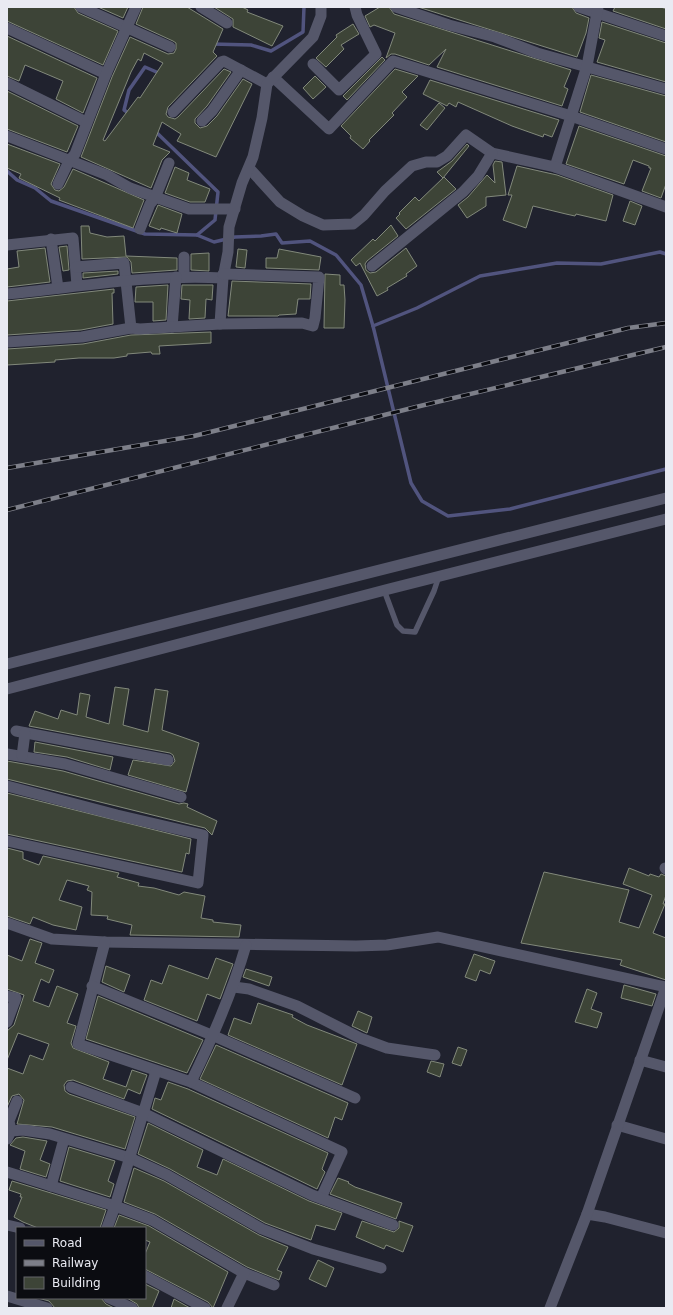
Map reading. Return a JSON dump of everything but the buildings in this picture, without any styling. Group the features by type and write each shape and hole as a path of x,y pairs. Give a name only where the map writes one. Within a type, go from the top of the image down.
{"street":[{"path":"81,7 170,47"},
{"path":"58,184 69,161 75,154 86,122 136,7"},
{"path":"201,7 227,23"},
{"path":"220,324 223,276 228,252 229,226 254,157 270,80 313,37 321,16 321,7"},
{"path":"313,64 339,90 376,54 357,15 355,7"},
{"path":"396,7 449,25 495,37 537,53 666,89"},
{"path":"579,7 598,10 666,36"},
{"path":"555,167 587,66 598,10"},
{"path":"7,28 106,74"},
{"path":"173,112 221,62 224,61 241,70 270,80 329,129 393,61 571,116 666,149"},
{"path":"202,121 212,112 241,70"},
{"path":"7,83 86,122"},
{"path":"249,168 280,202 303,216 323,225 352,224 364,215 385,191 412,166 426,162 437,162 447,156 466,135 492,153 555,167 666,207"},
{"path":"7,136 107,176 130,188 189,210 234,210"},
{"path":"372,266 463,192 478,176 492,153"},
{"path":"140,228 150,204 155,198 169,163"},
{"path":"7,245 51,239 73,238 77,285"},
{"path":"51,239 58,288"},
{"path":"172,327 184,257"},
{"path":"76,267 124,263 131,328"},
{"path":"7,294 77,285 180,276 319,277 313,326 302,323 220,324 140,330 131,328 82,336 7,342"},
{"path":"7,664 666,498"},
{"path":"7,689 384,590 661,521"},
{"path":"22,756 20,732 168,760"},
{"path":"7,754 65,764 182,797"},
{"path":"7,786 117,815 202,835 198,883 7,841"},
{"path":"7,923 52,939 105,942 169,942 246,945 379,945 438,937 666,987 587,1214 550,1308"},
{"path":"105,942 92,986 78,1044 191,1082 342,1152 321,1198"},
{"path":"191,1082 214,1036 234,987 246,945"},
{"path":"92,986 214,1036 355,1098"},
{"path":"234,987 249,989 290,1004 360,1038 387,1048 435,1054"},
{"path":"7,996 16,998 7,1022"},
{"path":"640,1060 666,1067"},
{"path":"107,1227 156,1071"},
{"path":"71,1088 143,1113 321,1198 393,1225"},
{"path":"16,1101 10,1120 9,1135 23,1130 43,1133 130,1158 167,1175 262,1229 313,1249 381,1268"},
{"path":"617,1125 666,1140"},
{"path":"51,1186 64,1139"},
{"path":"7,1172 115,1206 152,1220 244,1273 274,1285"},
{"path":"587,1214 605,1217 666,1233"},
{"path":"227,1308 244,1273"},
{"path":"146,1277 205,1308"},
{"path":"19,1299 43,1305"},
{"path":"111,1299 132,1308"}],"lane":[{"path":"384,590 397,624 403,632 415,632 434,591 439,576"}],"waterway":[{"path":"212,44 251,45 271,51 303,32 304,7"},
{"path":"130,114 124,110 129,90 145,67 161,74"},
{"path":"155,131 218,192 215,220 197,235"},
{"path":"7,171 17,180 35,188 51,201 145,234 197,235 214,242 235,237 276,234 282,243 310,241 336,255 361,285 373,326 411,483 422,501 448,516 510,509 666,469"},
{"path":"373,326 417,308 480,276 557,263 601,264 660,252 666,254"}],"railway":[{"path":"7,468 194,436 628,328 666,323"},
{"path":"7,510 416,407 666,347"}]}
